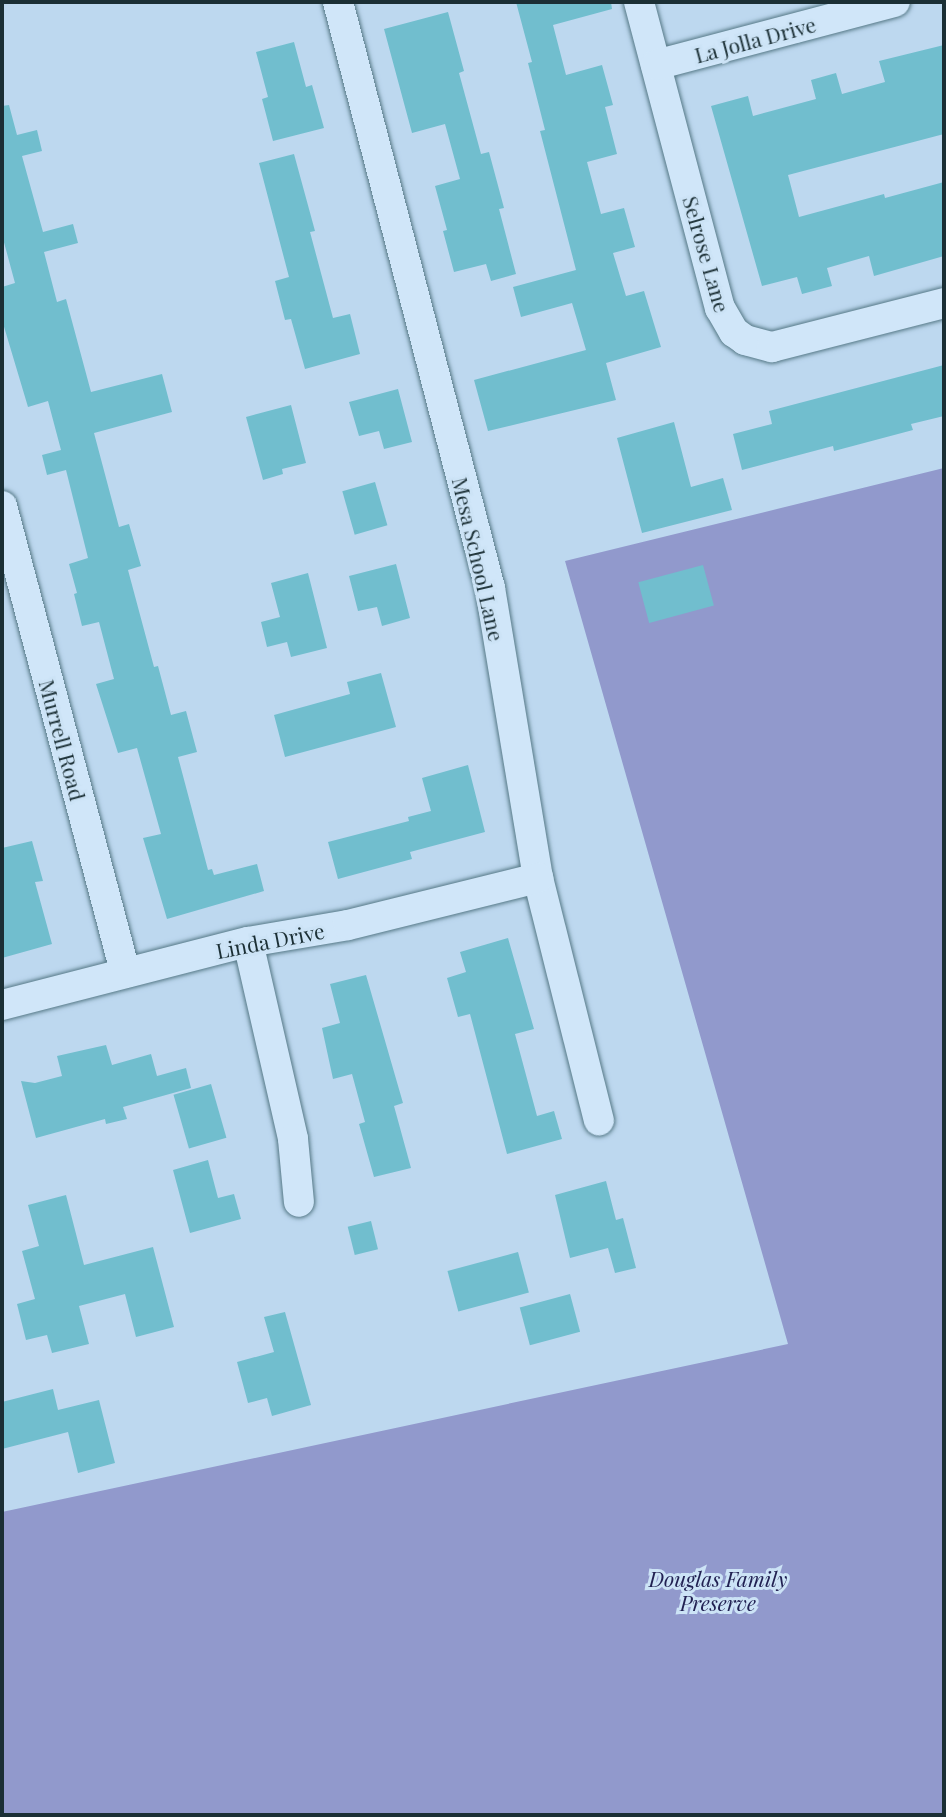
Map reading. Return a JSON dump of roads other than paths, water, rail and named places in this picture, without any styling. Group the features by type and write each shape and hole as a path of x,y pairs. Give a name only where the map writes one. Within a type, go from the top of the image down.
{"street":[{"name":"Mesa School Lane","path":"338,2 490,588 538,878 599,1121"},
{"name":"Selrose Lane","path":"639,2 720,308 734,332 758,345 772,347 944,303"},
{"name":"La Jolla Drive","path":"656,65 895,2"},
{"name":"Murrell Road","path":"2,506 125,974"},
{"name":"Linda Drive","path":"2,1005 248,942 348,925 538,878"},
{"path":"248,942 293,1139 299,1202"}],"park label":[{"name":"Douglas Family Preserve","path":"718,1590"}]}
